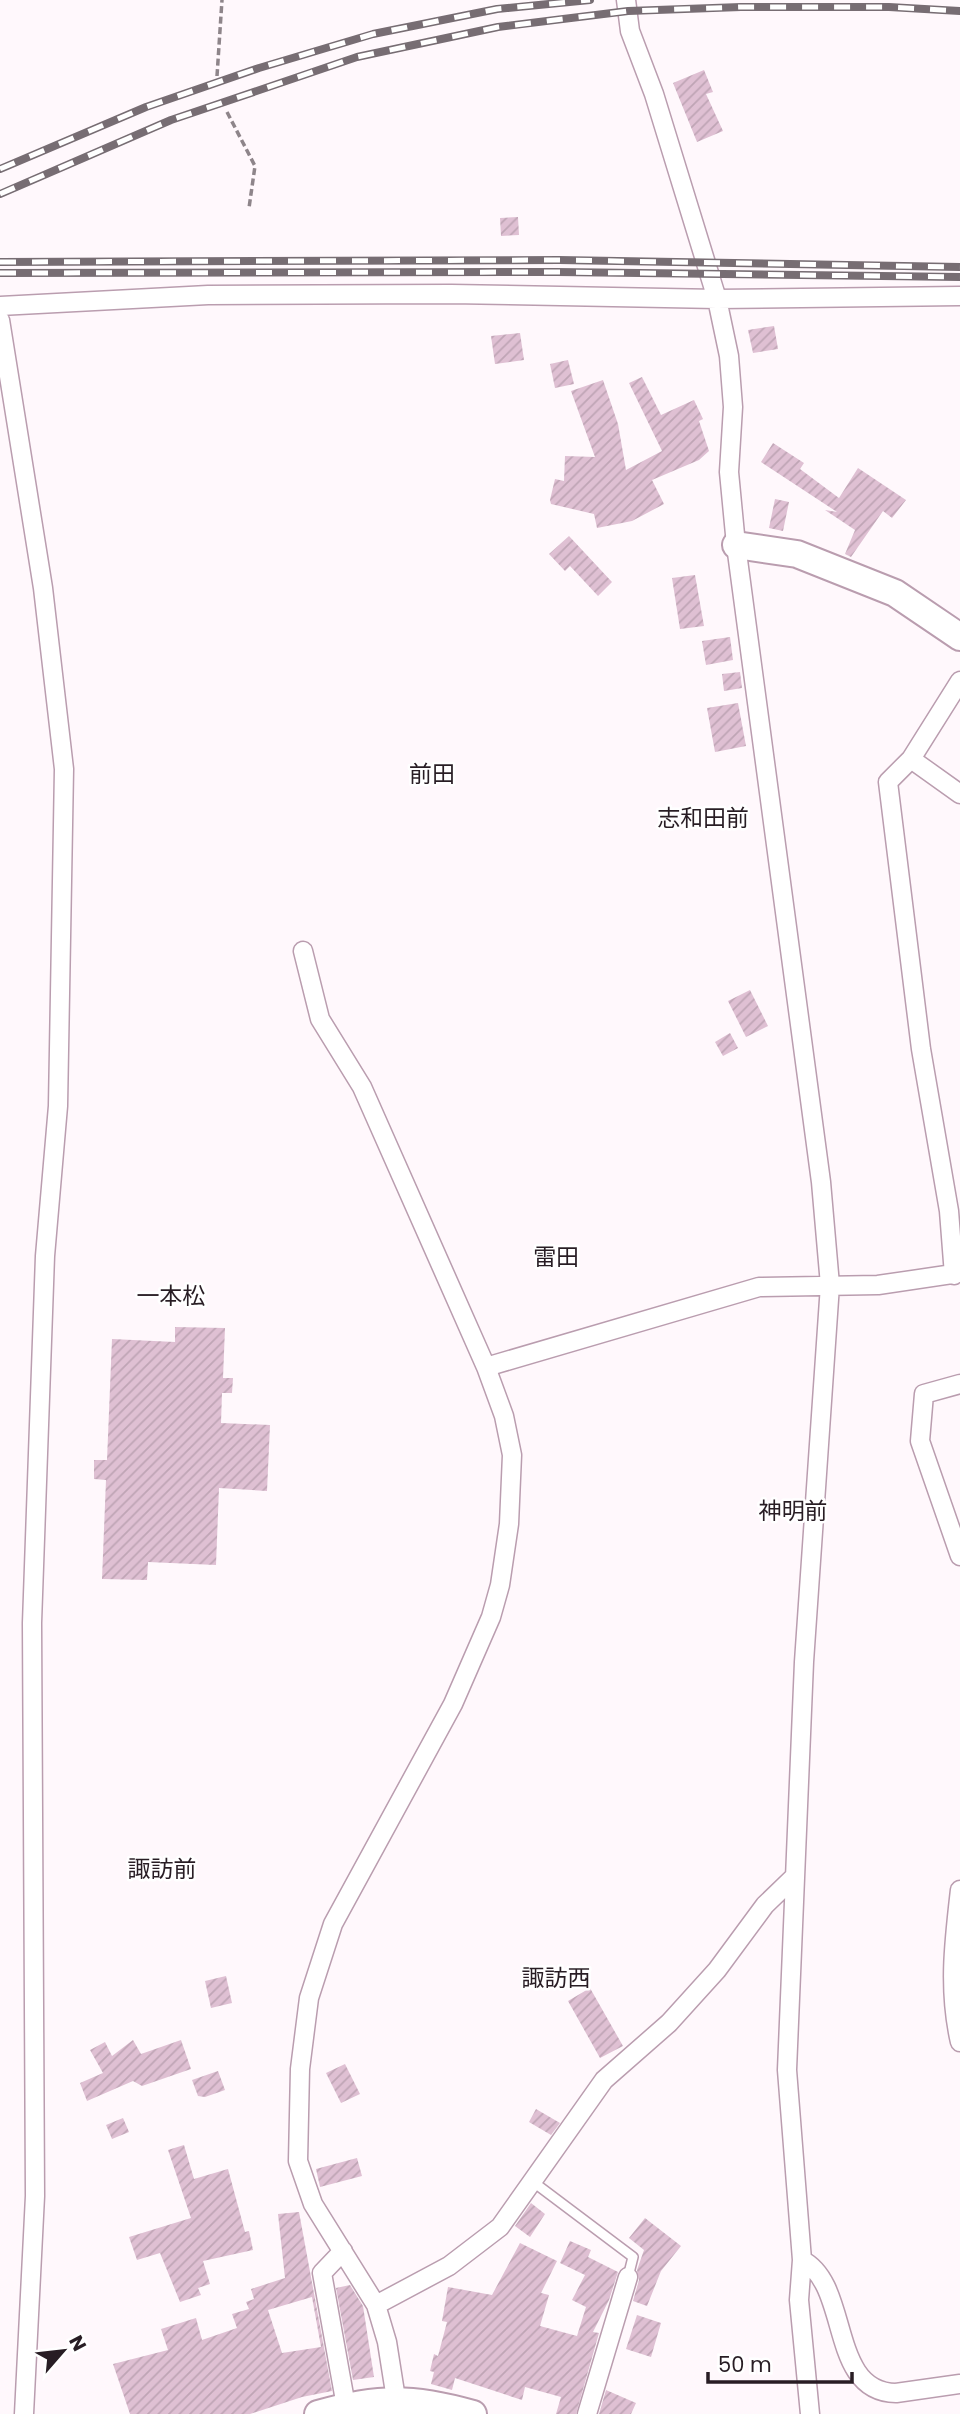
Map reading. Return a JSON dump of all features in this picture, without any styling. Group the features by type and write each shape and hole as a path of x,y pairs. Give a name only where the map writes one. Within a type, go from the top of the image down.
{"street":[{"path":"626,0 631,31 654,94 717,299 729,356 733,407 729,472 736,545 819,1168 830,1285 793,1878 786,2070 802,2260 799,2300 810,2414"},
{"path":"0,306 208,295 451,294 717,299 960,296"},
{"path":"0,320 43,587 64,769 58,1106 45,1256 32,1623 35,2196 24,2414"},
{"path":"736,545 797,554 895,593 960,638"},
{"path":"486,1367 759,1287 878,1284 957,1274 921,1049 888,782 911,759 960,681"},
{"path":"911,759 960,794"},
{"path":"303,951 320,1019 362,1087 486,1367 504,1416 512,1455 512,1500 494,1606 477,1655 453,1704 333,1924 309,1998 300,2069 298,2161 313,2204 376,2305 387,2342 396,2399"},
{"path":"960,1384 924,1394 920,1441 960,1556"},
{"path":"376,2305 449,2266 500,2227 604,2080 669,2023 717,1970 765,1905 793,1878"},
{"path":"960,1890 951,1972 954,2016 960,2042"},
{"path":"343,2250 323,2273 346,2406"},
{"path":"802,2260 815,2268 825,2284 843,2344 868,2383 887,2393 960,2384"},
{"path":"587,2414 628,2277"},
{"path":"318,2414 346,2406 396,2399 442,2405 473,2414"}],"lane":[{"path":"531,2180 634,2257 628,2277"}],"path":[{"path":"217,76 222,0"},
{"path":"227,112 255,166 249,208"}],"building":[{"path":"704,70 713,92 706,94 723,131 697,142 673,83"},
{"path":"518,217 519,235 501,236 500,218"},
{"path":"774,326 778,349 753,353 748,330"},
{"path":"520,333 524,360 495,364 491,336"},
{"path":"568,360 574,384 555,388 550,364"},
{"path":"642,377 661,415 694,400 703,419 699,421 709,451 699,460 652,480 664,504 632,521 597,528 594,514 551,504 550,500 555,479 564,481 565,456 595,457 571,391 603,380 618,424 626,470 662,451 629,383"},
{"path":"773,443 804,463 800,469 839,498 858,468 906,500 892,518 883,511 851,557 845,554 855,530 825,510 837,512 761,462"},
{"path":"775,499 789,502 783,531 769,528"},
{"path":"569,536 612,582 598,596 570,566 565,571 549,554"},
{"path":"695,575 704,626 680,629 672,578"},
{"path":"730,637 733,660 706,665 702,641"},
{"path":"740,672 742,688 724,691 722,674"},
{"path":"738,703 746,746 715,752 707,708"},
{"path":"750,990 768,1026 746,1037 728,1001"},
{"path":"730,1033 738,1048 723,1056 715,1042"},
{"path":"175,1327 225,1328 223,1378 233,1378 232,1393 222,1393 221,1423 270,1425 267,1491 219,1488 216,1565 148,1562 147,1580 102,1579 106,1480 94,1479 94,1460 107,1460 112,1339 175,1342"},
{"path":"226,1976 232,2003 211,2008 205,1981"},
{"path":"590,1988 623,2046 600,2058 568,2001"},
{"path":"133,2040 141,2054 181,2040 191,2069 142,2086 133,2081 87,2101 80,2083 103,2073 90,2050 105,2042 112,2056"},
{"path":"345,2064 360,2094 341,2103 326,2073"},
{"path":"218,2071 225,2090 205,2097 198,2096 192,2080"},
{"path":"536,2109 560,2123 551,2135 529,2122"},
{"path":"123,2118 129,2132 112,2139 106,2125"},
{"path":"184,2145 194,2179 228,2169 245,2232 249,2231 253,2250 203,2261 210,2284 198,2288 201,2295 180,2302 160,2253 137,2260 129,2237 191,2218 168,2150"},
{"path":"357,2158 362,2176 320,2187 316,2169"},
{"path":"531,2203 545,2214 530,2237 515,2226"},
{"path":"299,2212 332,2391 302,2397 250,2414 130,2414 113,2364 168,2350 161,2329 196,2318 202,2340 237,2328 232,2314 249,2309 246,2302 254,2299 251,2289 285,2278 278,2214","holes":["312,2297 321,2347 282,2353 268,2310"]},
{"path":"645,2218 681,2246 661,2271 647,2306 633,2301 639,2280 637,2270 644,2250 629,2238"},
{"path":"570,2241 591,2250 588,2257 618,2272 609,2300 593,2332 599,2333 576,2414 556,2414 561,2397 525,2387 522,2400 455,2378 452,2390 431,2384 434,2372 430,2371 434,2354 438,2356 447,2322 442,2321 448,2287 492,2295 520,2243 557,2261 541,2293 549,2295 540,2326 577,2336 586,2307 572,2300 585,2275 560,2263"},
{"path":"350,2285 363,2306 374,2377 353,2380 336,2288"},
{"path":"637,2315 661,2323 651,2357 626,2349"},
{"path":"606,2390 636,2403 631,2414 599,2414"}],"railway":[{"path":"0,169 146,107 259,68 373,34 497,9 590,0"},
{"path":"0,194 171,120 357,57 498,27 628,11 741,7 889,7 960,11"},
{"path":"0,262 559,260 960,267"},
{"path":"0,273 557,272 960,277"}],"district":[{"name":"前田","path":"432,774"},
{"name":"志和田前","path":"703,818"},
{"name":"雷田","path":"556,1257"},
{"name":"一本松","path":"171,1296"},
{"name":"神明前","path":"793,1511"},
{"name":"諏訪前","path":"162,1869"},
{"name":"諏訪西","path":"556,1978"}]}
